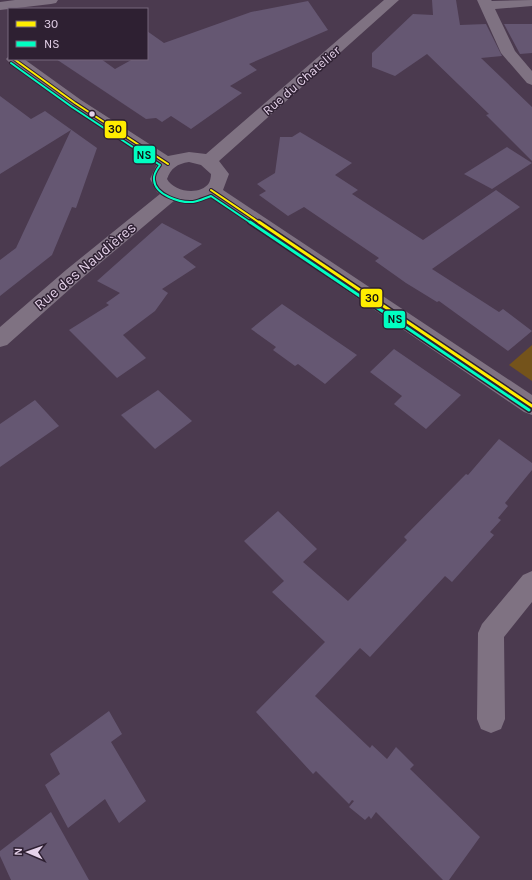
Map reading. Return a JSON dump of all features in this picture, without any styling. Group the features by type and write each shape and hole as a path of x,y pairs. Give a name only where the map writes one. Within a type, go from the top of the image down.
{"street":[{"path":"0,6 51,0"},
{"name":"Rue du Chatelier","path":"209,161 392,0"},
{"path":"531,78 508,53 486,3 532,2"},
{"path":"16,60 75,103 168,164"},
{"path":"189,157 209,161 215,165 220,174 218,183 211,190 204,194 192,197 171,194 163,189 159,178 162,169 176,159 189,157"},
{"path":"211,190 532,406"},
{"name":"Rue des Naudières","path":"0,339 73,275 171,194"},
{"path":"491,719 491,633 532,583"}],"shaded area":[{"path":"532,345 532,381 509,365"}],"building":[{"path":"432,0 456,0 460,25 486,24 502,56 481,58 532,107 532,161 486,115 489,114 427,54 395,76 372,67 372,53 413,14 433,15"},
{"path":"308,1 328,30 249,64 257,70 230,86 242,93 191,129 171,116 162,122 156,118 146,119 58,60 102,60 115,69 131,60 148,60 148,32 164,43 251,12"},
{"path":"504,24 532,24 532,53 520,54"},
{"path":"0,96 31,119 45,111 97,148 76,208 72,207 52,255 0,296 0,260 16,248 71,130 0,174"},
{"path":"300,132 352,163 335,175 358,190 352,194 423,240 496,190 520,207 432,269 499,312 503,309 532,331 508,351 439,301 437,302 406,283 375,261 379,258 304,207 288,216 259,195 266,191 257,184 275,173 280,137 292,137"},
{"path":"507,147 532,163 492,189 464,174"},
{"path":"162,223 202,244 183,257 196,267 162,289 168,293 155,311 123,335 146,358 117,378 69,330 109,305 106,303 120,293 97,281"},
{"path":"282,304 357,355 325,384 298,364 295,366 273,350 276,347 251,329"},
{"path":"394,349 461,395 426,429 394,404 402,396 370,372"},
{"path":"158,390 192,421 155,449 121,415"},
{"path":"35,400 59,426 0,467 0,424"},
{"path":"499,439 532,463 532,470 505,503 508,506 498,518 501,520 490,532 494,535 452,582 445,576 370,657 360,648 315,696 370,748 372,745 387,759 396,747 414,765 410,769 480,837 449,880 443,880 376,812 371,819 369,816 365,820 349,807 354,801 352,800 349,804 316,771 313,774 256,712 325,642 272,592 284,581 244,541 278,511 317,549 303,562 348,601 407,540 404,537 466,474 468,475"},
{"path":"109,711 122,734 111,742 146,801 119,823 105,799 68,828 45,785 60,774 50,754"},
{"path":"51,812 89,880 11,880 0,856 0,851"}],"transit line":[{"name":"30","path":"15,60 75,103 168,164"},
{"name":"NS","path":"11,63 72,107 160,165 155,173 154,180 160,191 167,196 190,202 198,201 211,196 529,410"},
{"name":"30","path":"211,190 532,406"}]}
